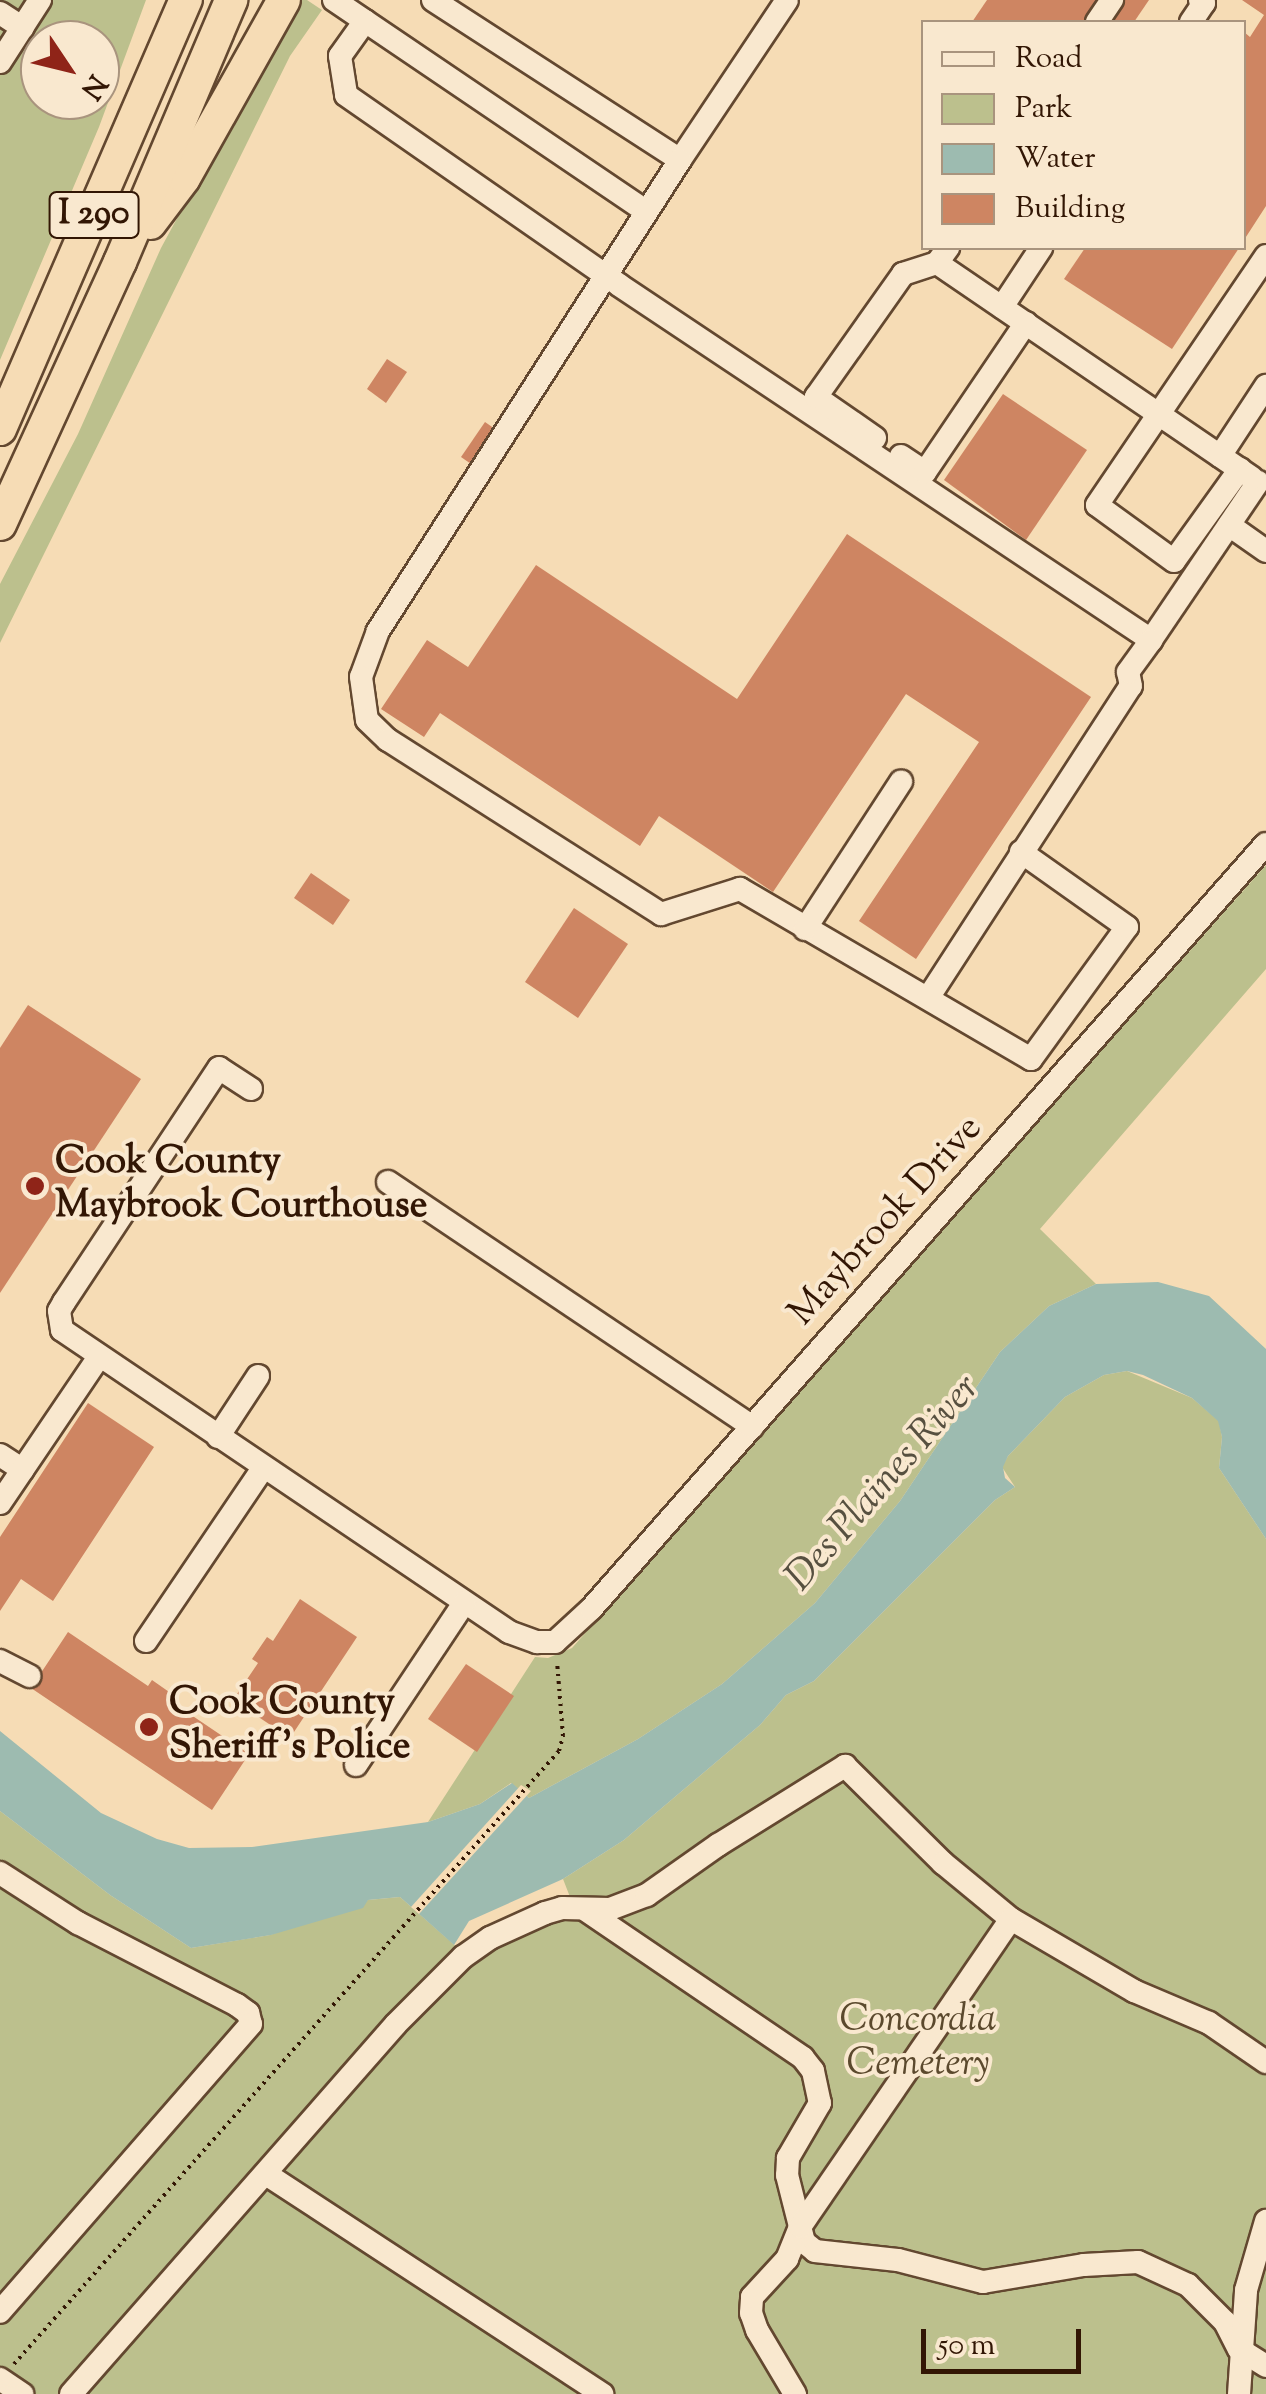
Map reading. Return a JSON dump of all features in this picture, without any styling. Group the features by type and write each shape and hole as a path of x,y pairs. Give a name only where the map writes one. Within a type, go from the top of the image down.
{"highway":[{"name":"I 290","path":"0,524 120,262 231,0"},
{"path":"120,262 184,178 284,0"},
{"name":"I 290","path":"0,428 181,6"}],"street":[{"path":"334,0 646,211"},
{"path":"433,0 680,160"},
{"path":"787,0 646,211 378,631 361,677 367,720 388,740 661,914 740,889 1031,1059 1128,927 1021,852"},
{"path":"1192,20 1204,3 1200,0"},
{"path":"365,21 340,56 346,95 606,275 1150,640"},
{"path":"0,62 20,31"},
{"path":"1002,307 1041,250"},
{"path":"1026,323 924,472 816,397 903,274 942,255 1002,307 1026,323 1254,479"},
{"path":"1254,479 1174,560 1097,505 1266,256"},
{"path":"1220,456 1266,386"},
{"path":"928,998 1132,686 1128,672 1229,525 1254,479"},
{"path":"1229,525 1266,550"},
{"path":"805,930 901,782"},
{"name":"Maybrook Drive","path":"555,1642 592,1608 1266,844"},
{"path":"251,1089 220,1068 60,1311 62,1330 464,1603 524,1639 555,1642"},
{"path":"388,1182 752,1427"},
{"path":"0,1504 98,1358"},
{"path":"218,1437 258,1376"},
{"path":"0,1455 23,1470"},
{"path":"146,1642 263,1468"},
{"path":"356,1765 464,1603"},
{"path":"0,1661 29,1676"},
{"path":"71,2394 396,2024 463,1956 490,1938 562,1908 586,1912 610,1909 647,1895 718,1845 845,1766 942,1863 1010,1919 1134,1991 1209,2023 1266,2062"},
{"path":"0,1873 78,1923 237,2005 248,2013 251,2024 0,2312"},
{"path":"586,1912 803,2058 813,2071 820,2103 788,2158 787,2175 804,2242 815,2251 898,2260 983,2282 1015,2280 1084,2264 1138,2262 1188,2285 1217,2313 1239,2348 1266,2366"},
{"path":"795,2394 750,2313 752,2296 787,2258 800,2226 1010,1919"},
{"path":"266,2174 602,2394"},
{"path":"1239,2394 1239,2348 1246,2290 1266,2221"},
{"path":"0,2380 22,2394"}],"path":[{"path":"0,2380 563,1742 555,1642"}],"green space":[{"path":"0,0 146,0 120,70 120,20 20,20 20,120 102,120 0,360"},
{"path":"295,0 307,0 322,10 290,56 0,643 0,584 78,434 161,248"},
{"path":"1266,865 1266,969 1040,1229 1096,1284 1049,1306 1000,1352 900,1501 815,1603 722,1684 638,1739 529,1798 511,1783 480,1804 428,1822 535,1657 548,1658 572,1648"},
{"name":"Concordia Cemetery","path":"1127,1371 1192,1398 1219,1421 1219,1468 1266,1539 1266,2394 0,2394 0,1811 110,1895 191,1948 270,1935 368,1900 400,1897 459,1949 471,1936 570,1897 563,1879 624,1840 760,1725 786,1695 814,1681 995,1500 1015,1487 1002,1467 1008,1456 1065,1397 1104,1375"}],"water":[{"path":"1158,1282 1209,1296 1266,1349 1266,1539 1219,1468 1222,1437 1218,1421 1192,1398 1143,1375 1127,1371 1104,1375 1065,1397 1008,1456 1003,1467 1005,1478 1015,1487 995,1500 814,1681 786,1695 760,1725 624,1840 563,1879 469,1921 454,1945 400,1897 368,1900 363,1908 271,1935 191,1948 110,1895 0,1811 0,1731 101,1813 157,1839 189,1848 252,1847 428,1822 480,1804 512,1783 529,1798 638,1739 722,1684 815,1603 900,1501 1000,1352 1049,1306 1096,1284"}],"pier":[{"path":"521,1785 531,1791 419,1914 411,1907"}],"building":[{"path":"987,0 1149,0 1135,20 973,20"},
{"path":"1242,0 1266,0 1266,206 1246,237 1246,34 1250,37 1264,15"},
{"path":"1084,250 1238,250 1172,349 1064,279"},
{"path":"387,359 407,372 386,403 367,389"},
{"path":"1003,394 1087,450 1026,540 944,480"},
{"path":"485,422 498,431 474,466 461,457"},
{"path":"847,534 1091,697 916,959 859,921 979,742 906,694 773,892 659,816 640,846 440,713 424,737 381,709 427,640 468,667 536,565 737,699"},
{"path":"311,873 350,900 333,925 294,898"},
{"path":"574,908 628,944 578,1018 525,982"},
{"name":"Cook County Maybrook Courthouse","path":"28,1005 141,1079 0,1293 0,1048"},
{"path":"88,1403 154,1447 53,1601 21,1579 0,1611 0,1537"},
{"path":"300,1599 357,1637 290,1738 233,1700 258,1663 252,1659 267,1637 273,1641"},
{"name":"Cook County Sheriff's Police","path":"68,1632 148,1686 152,1680 172,1694 169,1700 249,1754 212,1810 31,1688"},
{"path":"466,1664 514,1696 477,1752 428,1719"}],"place":[{"name":"Cook County Maybrook Courthouse","path":"35,1186"},
{"name":"Cook County Sheriff's Police","path":"149,1727"}],"water label":[{"name":"Des Plaines River","path":"884,1484"}]}
